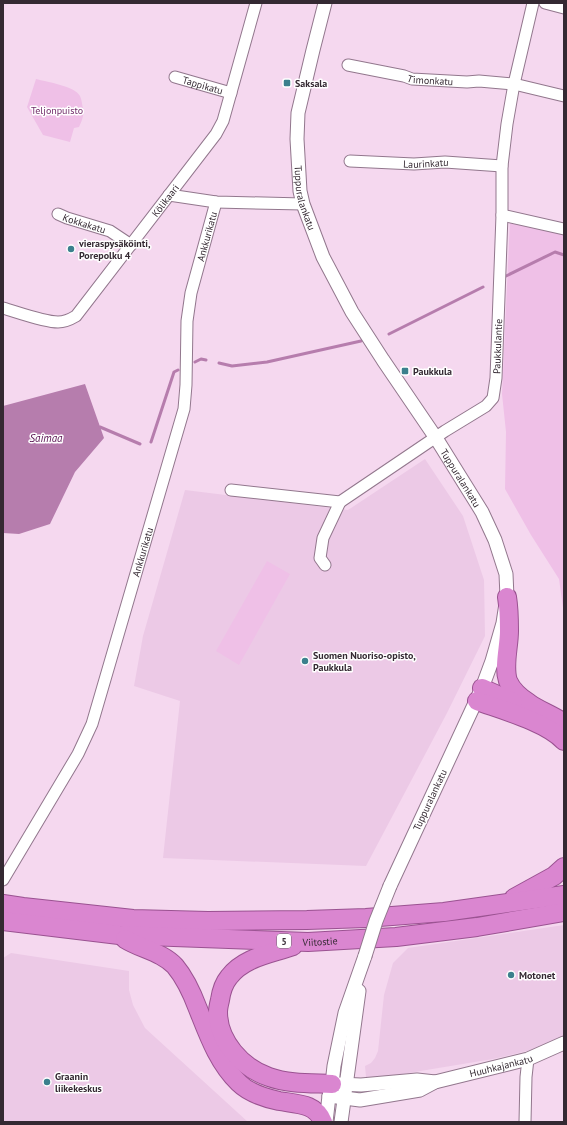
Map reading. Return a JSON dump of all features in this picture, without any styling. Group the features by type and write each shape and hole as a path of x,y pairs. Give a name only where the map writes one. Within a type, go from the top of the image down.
{"highway":[{"path":"507,597 509,626 508,680 516,693 529,704 564,723"},
{"path":"480,694 548,718 564,727"},
{"path":"480,694 519,716 546,728 564,741"},
{"path":"505,903 554,876 564,867"},
{"name":"5","path":"3,904 133,919 208,921 307,920 366,918 444,912 564,895"},
{"name":"Viitostie","path":"3,921 119,935 308,942 396,937 477,927 564,912"},
{"path":"119,935 134,945 162,956 174,965 184,977 191,990 211,1042 226,1068 239,1083 257,1095 279,1101 303,1104 313,1108 321,1116 323,1122"},
{"path":"308,942 250,960 238,968 228,978 221,993 218,1011 220,1028 226,1043 238,1058 253,1070 269,1077 338,1091"},
{"path":"211,1042 235,1069 252,1082 276,1091 338,1091"}],"street":[{"name":"Kölikaari","path":"3,308 58,322 68,320 76,316 216,134 223,121 256,3"},
{"name":"Tuppuralankatu","path":"325,3 298,113 297,139 300,191 303,204 322,258 352,312 436,438 482,512 495,540 506,574 507,597 503,623 492,661 480,694 390,886 376,921 345,1013 334,1066 342,1122"},
{"name":"Paukkulantie","path":"340,502 486,406 493,398 496,378 502,215 502,166 514,84 533,3"},
{"path":"545,3 564,8"},
{"name":"Timonkatu","path":"348,65 412,79 467,82 479,81 514,84 564,96"},
{"name":"Tappikatu","path":"175,77 231,93"},
{"name":"Laurinkatu","path":"350,161 414,164 445,162 502,166"},
{"name":"Ankkurikatu","path":"169,195 216,202 303,204"},
{"name":"Ankkurikatu","path":"3,880 78,754 92,724 184,409 187,321 191,293 216,202"},
{"name":"Kokkakatu","path":"58,214 110,231 131,245"},
{"path":"502,215 564,229"},
{"path":"231,490 340,502 323,538 320,558 325,565"},
{"name":"Huuhkajankatu","path":"338,1091 361,1085 417,1080 435,1082 528,1059 564,1043"},
{"path":"525,1122 528,1059"},
{"name":"Tuppuralankatu","path":"326,1122 338,1091"}],"shaded area":[{"name":"Suomen Nuoriso-opisto, Paukkula","path":"425,459 463,516 484,580 485,636 447,713 366,866 163,858 180,701 134,686 143,636 185,490 348,510"},
{"path":"564,925 564,1037 535,1049 493,1059 384,1077 366,1077 365,1066 371,1063 378,1051 384,995 393,963 408,948"},
{"path":"11,953 129,971 129,990 133,1005 145,1028 248,1122 3,1122 3,958"}],"green space":[{"name":"Teljonpuisto","path":"36,79 67,87 80,96 83,114 79,127 74,128 70,142 43,135 27,107"},
{"path":"510,220 564,233 564,615 559,579 531,535 505,489 506,432 502,394"},
{"path":"267,561 290,574 239,665 216,651"}],"water":[{"name":"Saimaa","path":"85,384 104,438 75,472 50,524 19,534 3,533 3,406"}],"waterway":[{"path":"504,277 555,252 564,255"},
{"path":"389,334 483,287"},
{"path":"219,363 232,366 267,362 361,341"},
{"path":"195,362 201,359 206,360"},
{"path":"151,442 174,372 178,370"},
{"path":"100,427 140,444"}],"place":[{"name":"Saksala","path":"287,83"},
{"name":"vieraspysäköinti, Porepolku 4","path":"71,249"},
{"name":"Paukkula","path":"405,371"},
{"name":"Suomen Nuoriso-opisto, Paukkula","path":"305,661"},
{"name":"Motonet","path":"511,975"},
{"name":"Graanin liikekeskus","path":"47,1082"}]}
